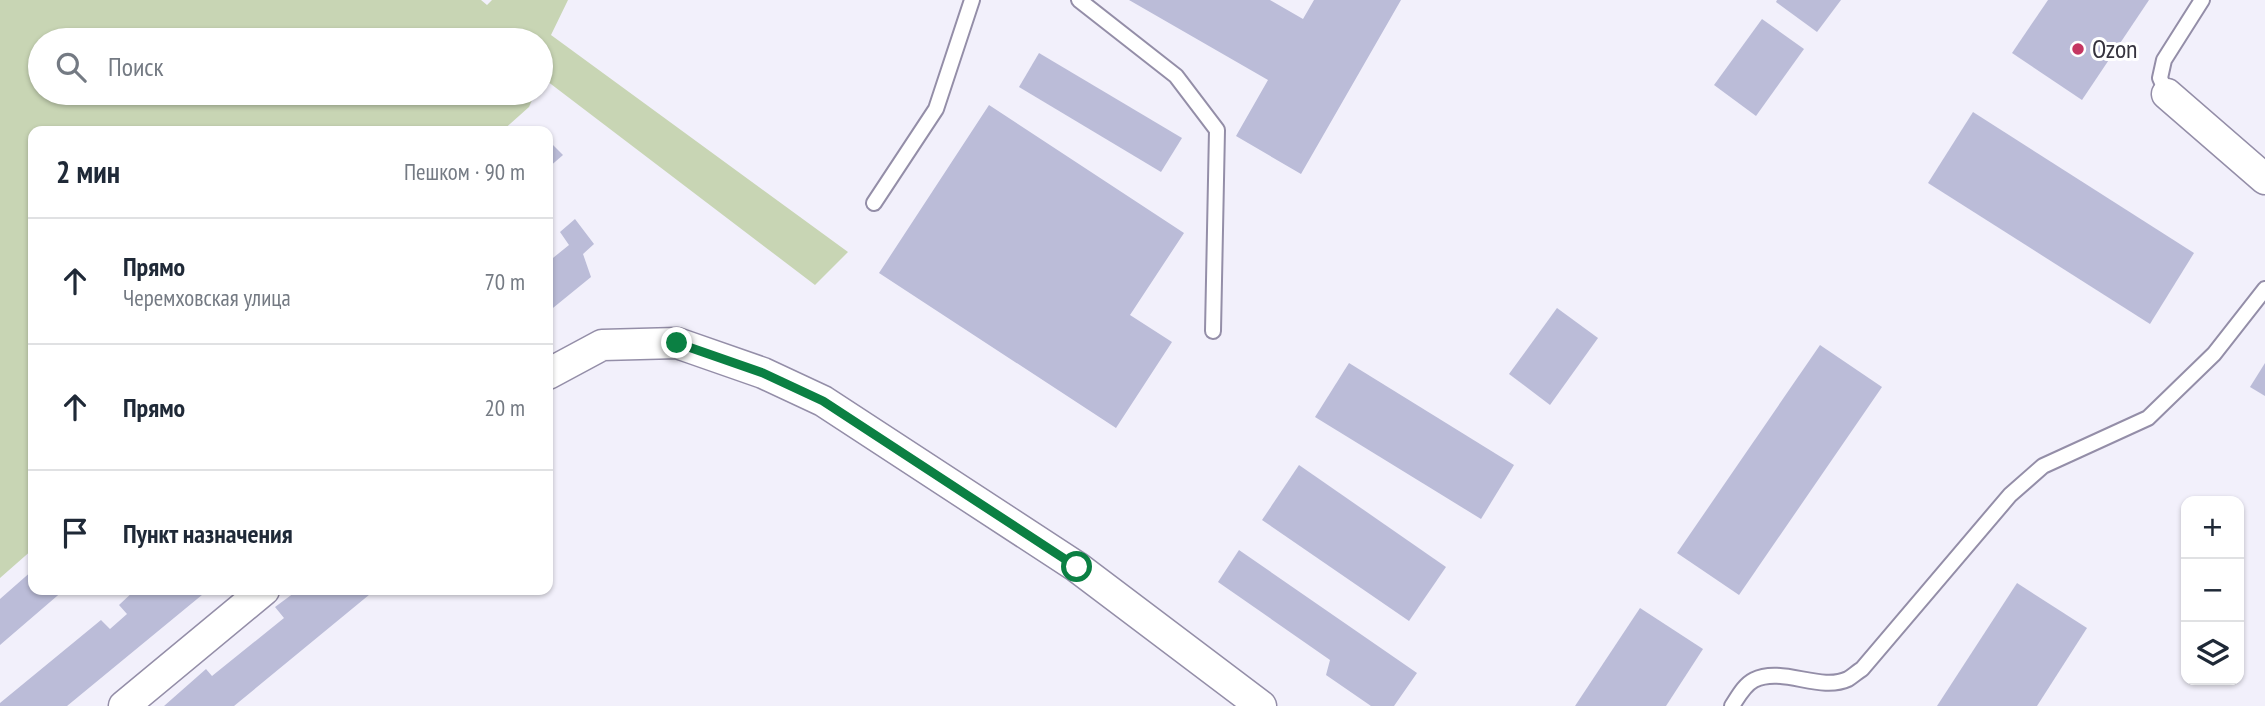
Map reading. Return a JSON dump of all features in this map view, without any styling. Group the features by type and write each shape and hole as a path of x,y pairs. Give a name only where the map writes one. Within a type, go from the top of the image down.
{"street":[{"path":"2168,94 2265,179"},
{"path":"553,370 602,345 677,343 763,373 823,401 1077,567 1261,706"},
{"path":"124,706 258,595"}],"lane":[{"path":"874,203 936,109 972,0"},
{"path":"1079,0 1176,76 1217,130 1213,331"},
{"path":"2168,94 2160,78 2164,60 2202,0"},
{"path":"1732,706 1741,691 1753,681 1768,677 1834,682 1848,679 1862,668 2010,495 2043,466 2148,418 2214,354 2265,289"}],"green space":[{"path":"0,0 481,0 487,5 492,0 568,0 553,31 553,28 28,28 28,105 530,105 508,126 28,126 28,553 0,578"},
{"path":"553,36 848,252 815,285 553,86"}],"building":[{"path":"1129,0 1270,0 1303,19 1314,0 1401,0 1301,174 1236,136 1268,80"},
{"path":"1841,0 1817,32 1776,2"},
{"path":"2048,0 2149,0 2082,100 2012,53"},
{"path":"1762,19 1804,49 1756,116 1714,85"},
{"path":"1039,53 1182,138 1161,172 1019,87"},
{"path":"989,105 1184,233 1130,315 1172,342 1116,428 879,273"},
{"path":"1973,112 2194,253 2150,324 1928,183"},
{"path":"553,145 563,155 553,164"},
{"path":"575,219 594,244 583,254 591,277 553,308 553,258 569,245 560,232"},
{"path":"1557,308 1598,338 1550,405 1509,374"},
{"path":"1820,345 1882,387 1739,595 1677,553"},
{"path":"1349,363 1514,465 1481,519 1315,417"},
{"path":"2265,363 2265,396 2250,387"},
{"path":"1299,465 1446,567 1409,621 1262,520"},
{"path":"1239,550 1417,673 1394,706 1371,706 1326,675 1330,660 1218,582"},
{"path":"28,574 28,595 58,595 0,645 0,599"},
{"path":"2017,583 2087,628 2037,706 1937,706"},
{"path":"130,595 202,595 67,706 0,706 0,703 101,620 110,629 127,614 119,605"},
{"path":"291,595 369,595 234,706 164,706 206,669 212,676 284,618 275,607"},
{"path":"1640,608 1703,649 1666,706 1575,706"}],"place":[{"name":"Ozon","path":"2078,49"}],"route":[{"path":"677,343 763,373 823,401 1077,567"}]}
